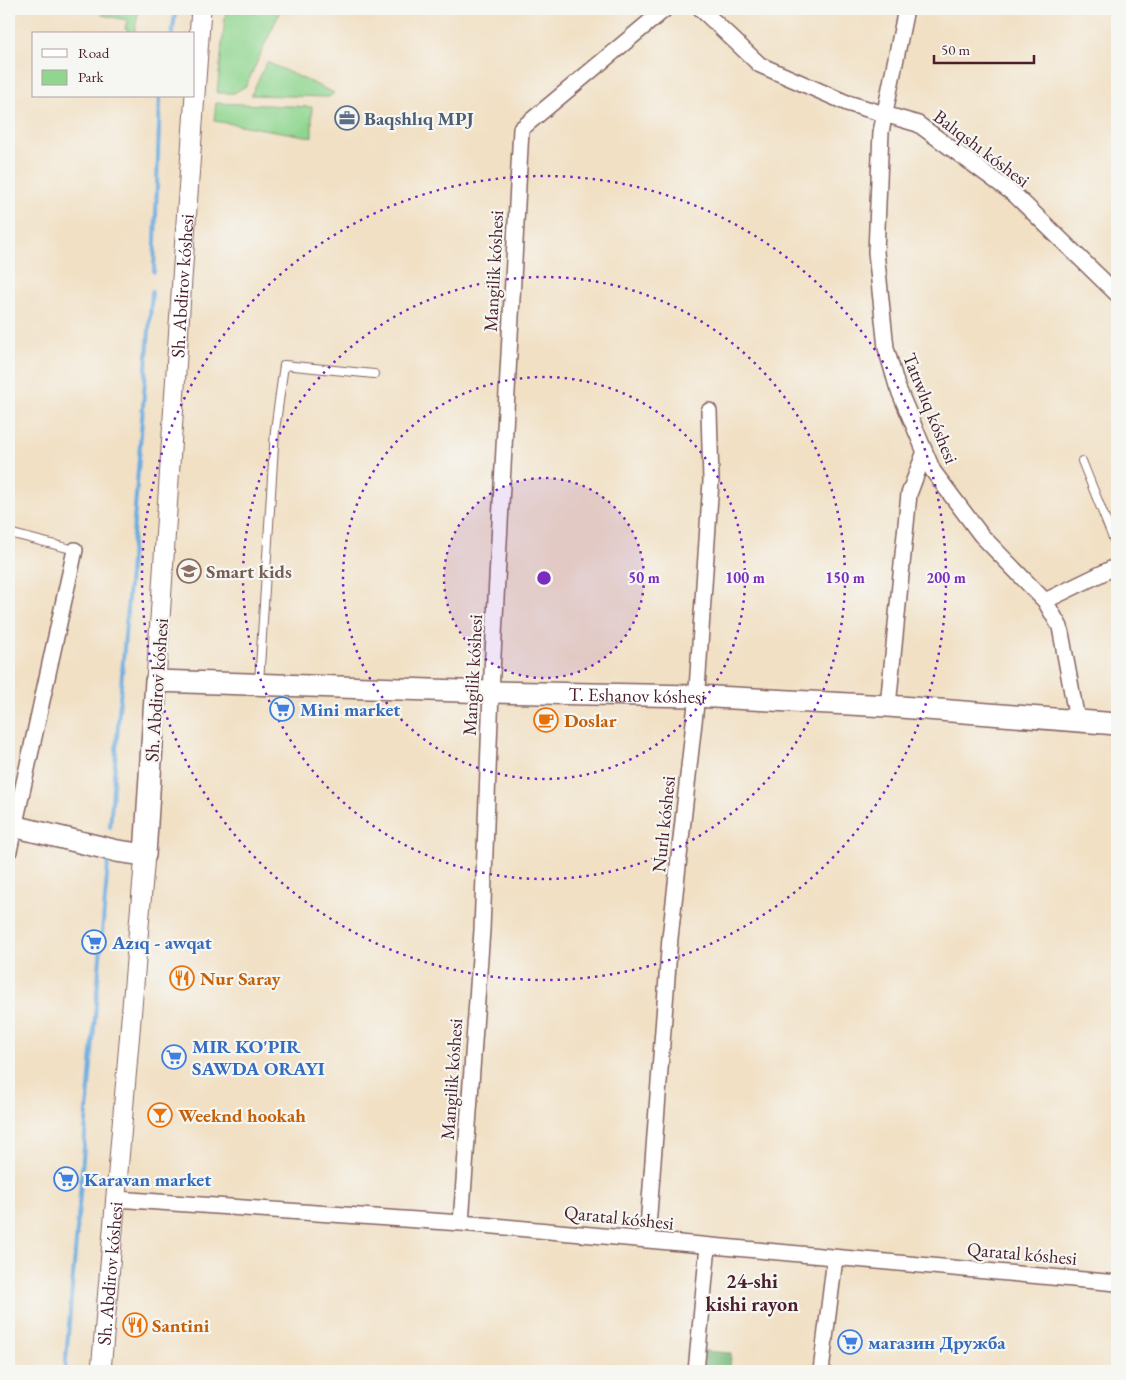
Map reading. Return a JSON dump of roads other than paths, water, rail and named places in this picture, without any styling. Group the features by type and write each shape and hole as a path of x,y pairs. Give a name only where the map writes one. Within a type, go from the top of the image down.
{"main road":[{"name":"T. Eshanov kóshesi","path":"156,681 491,692 695,696 888,706 1117,724"},
{"name":"Sh. Abdirov kóshesi","path":"146,855 156,681"},
{"path":"11,826 146,855"}],"street":[{"name":"Sh. Abdirov kóshesi","path":"195,94 201,9"},
{"name":"Mangilik kóshesi","path":"461,1223 482,930 491,692 521,129 665,9"},
{"name":"Balıqshı kóshesi","path":"702,9 760,65 847,103 918,124 1015,195 1117,294"},
{"name":"Tatıwlıq kóshesi","path":"906,9 881,132 876,252 886,348 897,386 932,471 981,535 1045,601 1060,627 1078,720"},
{"name":"Sh. Abdirov kóshesi","path":"156,681 195,98"},
{"name":"Nurlı kóshesi","path":"647,1240 670,938 695,696 711,481 709,412"},
{"path":"888,706 909,494 924,454"},
{"path":"9,851 11,826 75,550"},
{"path":"1045,601 1117,566"},
{"name":"Sh. Abdirov kóshesi","path":"101,1371 146,855"},
{"name":"Qaratal kóshesi","path":"116,1199 461,1223 1117,1282"},
{"path":"696,1371 708,1246"},
{"path":"821,1371 835,1258"}],"lane":[{"path":"259,685 275,430 284,365 374,374"},
{"path":"1082,461 1117,548"},
{"path":"9,533 75,550"}],"waterway":[{"path":"172,32 176,9"},
{"path":"154,272 160,98"},
{"path":"110,827 152,292"},
{"path":"65,1371 108,863"}],"place":[{"name":"Baqshlıq MPJ","path":"347,118"},
{"name":"Smart kids","path":"189,571"},
{"name":"Mini market","path":"282,709"},
{"name":"Doslar","path":"546,720"},
{"name":"Azıq - awqat","path":"94,942"},
{"name":"Nur Saray","path":"182,978"},
{"name":"MIR KO'PIR SAWDA ORAYI","path":"174,1057"},
{"name":"Weeknd hookah","path":"160,1115"},
{"name":"Karavan market","path":"66,1179"},
{"name":"Santini","path":"135,1325"},
{"name":"магазин Дружба","path":"850,1342"}],"district":[{"name":"24-shi kishi rayon","path":"752,1292"}]}
